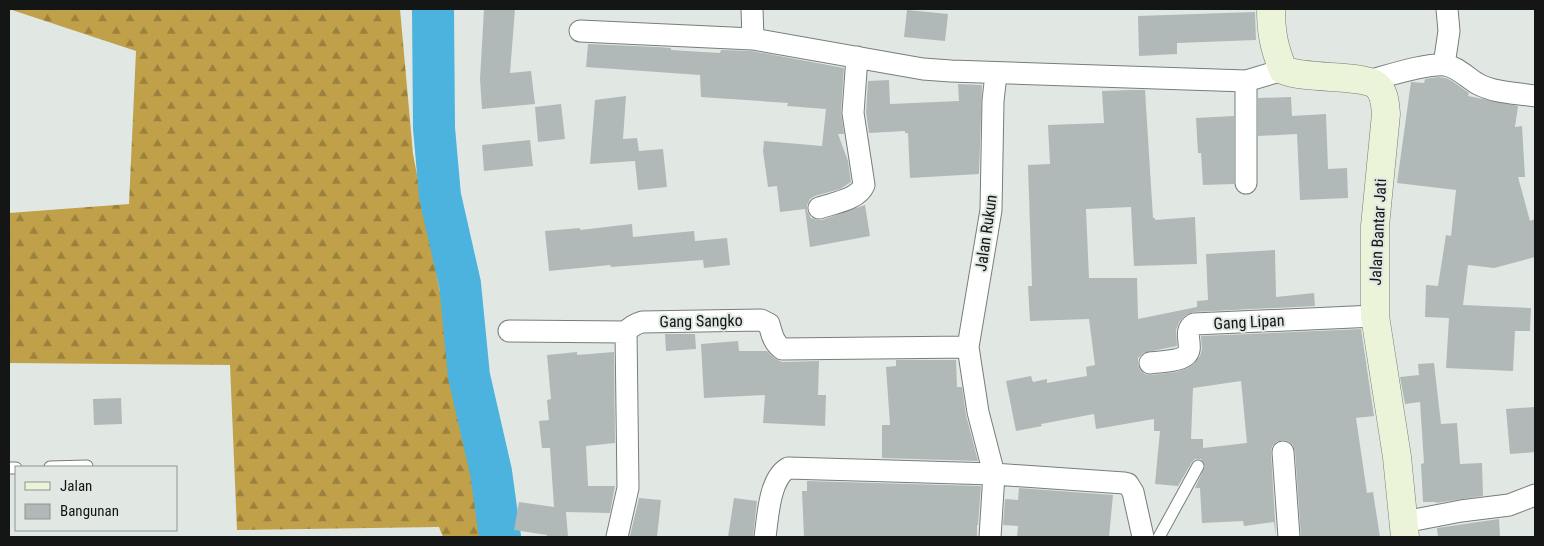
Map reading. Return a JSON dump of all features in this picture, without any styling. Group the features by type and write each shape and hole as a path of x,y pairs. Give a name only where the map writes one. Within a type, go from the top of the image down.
{"street":[{"path":"752,9 753,39"},
{"path":"1271,9 1274,47 1283,70"},
{"path":"1444,65 1449,31 1447,9"},
{"path":"580,32 753,39 923,69 996,74 1246,81 1283,70 1305,76 1368,81 1431,66 1444,65 1455,69 1477,84 1490,89 1535,96"},
{"path":"819,208 850,198 861,191 864,185 853,114 857,57"},
{"name":"Jalan Rukun","path":"990,537 994,474 978,412 968,347 991,210 996,74"},
{"path":"1246,81 1246,183"},
{"name":"Jalan Bantar Jati","path":"1368,81 1376,85 1383,94 1386,114 1375,226 1375,316 1394,432 1405,529"},
{"name":"Gang Lipan","path":"1150,363 1187,356 1189,351 1188,331 1194,324 1375,316"},
{"name":"Gang Sangko","path":"626,332 630,327 642,322 760,320 769,324 773,339 782,349 968,347"},
{"path":"509,331 626,332 628,488 617,537"},
{"path":"1282,452 1289,537"},
{"path":"765,537 773,488 783,471 788,468 994,474 1128,484 1133,492 1143,537"},
{"path":"1405,529 1461,511 1509,505 1535,494"}],"lane":[{"path":"1159,537 1198,466"}],"green space":[{"path":"9,9 400,9 413,154 445,318 482,537 443,537 439,527 237,530 230,365 9,363 9,213 129,204 136,51"}],"building":[{"path":"484,9 515,9 510,73 531,71 535,104 482,109 480,79"},
{"path":"907,10 948,14 945,41 904,37"},
{"path":"1255,12 1256,40 1177,43 1177,54 1139,56 1138,16"},
{"path":"588,44 657,47 671,48 671,50 720,53 721,50 752,51 844,68 841,112 844,134 838,134 848,161 851,182 840,189 810,199 807,211 811,218 822,220 865,205 870,236 810,247 805,209 780,212 777,186 768,187 763,151 764,141 822,146 826,109 787,106 788,103 701,97 700,75 586,67"},
{"path":"1438,77 1452,81 1469,93 1468,96 1518,106 1515,127 1522,126 1525,177 1518,177 1530,221 1535,219 1535,257 1494,268 1468,265 1463,305 1531,308 1530,331 1515,331 1513,371 1446,368 1449,318 1425,317 1426,285 1438,286 1446,235 1451,236 1456,190 1397,183 1411,82 1424,83 1425,79"},
{"path":"889,80 890,104 959,101 958,84 982,85 979,174 910,178 908,133 905,133 905,131 869,133 866,112 868,81"},
{"path":"1145,90 1153,218 1155,220 1195,217 1197,264 1134,266 1131,207 1086,209 1089,278 1137,278 1138,319 1197,307 1197,301 1208,300 1206,254 1275,250 1276,297 1314,293 1315,306 1193,312 1186,315 1179,322 1176,330 1177,346 1143,353 1138,358 1140,370 1145,374 1151,375 1176,372 1188,368 1200,356 1202,349 1201,336 1361,329 1374,416 1356,418 1367,493 1373,492 1380,537 1301,537 1295,451 1293,445 1288,441 1276,442 1271,452 1276,537 1274,522 1244,526 1243,521 1202,523 1200,488 1195,488 1205,466 1201,459 1195,459 1192,462 1178,486 1155,484 1160,431 1154,431 1154,419 1096,429 1094,414 1041,424 1042,426 1016,431 1006,381 1031,376 1033,382 1047,379 1047,383 1087,376 1086,367 1095,365 1089,319 1030,321 1028,286 1032,286 1028,165 1050,164 1048,125 1104,123 1102,91","holes":["1241,381 1247,443 1203,448 1203,439 1191,439 1193,388"]},
{"path":"626,96 623,139 637,138 639,151 663,149 667,187 638,190 635,161 590,164 595,100"},
{"path":"1291,97 1292,116 1326,114 1328,169 1347,168 1348,198 1300,200 1297,134 1258,136 1258,98"},
{"path":"561,104 565,139 538,142 535,107"},
{"path":"1234,116 1234,184 1203,185 1201,153 1198,153 1196,118"},
{"path":"530,140 533,166 484,171 482,145"},
{"path":"632,224 633,237 694,231 695,241 727,238 730,265 704,268 703,260 611,267 610,265 549,271 545,231 580,228 580,230"},
{"path":"665,334 695,334 696,349 666,351"},
{"path":"738,341 739,351 767,351 774,358 782,362 819,361 818,395 826,395 825,426 763,423 765,395 704,398 701,344"},
{"path":"577,352 577,355 614,352 615,443 586,446 588,486 615,486 610,513 566,512 568,537 547,537 547,535 514,530 519,502 554,507 550,448 542,448 539,421 549,420 547,400 551,399 547,355"},
{"path":"896,360 956,360 957,387 962,387 966,415 978,461 882,458 882,425 890,425 886,367 896,366"},
{"path":"1434,363 1441,424 1457,423 1460,464 1482,463 1483,496 1436,503 1423,502 1421,464 1424,463 1420,402 1405,404 1400,377 1419,375 1418,364"},
{"path":"121,398 122,424 94,425 93,399"},
{"path":"1535,407 1535,452 1510,454 1506,409"},
{"path":"807,481 981,486 977,537 804,537 802,491 807,491"},
{"path":"1019,488 1113,495 1109,537 1017,537 1018,526 1003,525 1005,499 1018,500"},
{"path":"639,498 661,500 657,537 630,536"},
{"path":"734,498 757,501 753,537 728,537"},
{"path":"1499,519 1500,537 1438,537 1437,528"}],"waterway":[{"path":"433,9 434,128 440,196 460,284 469,376 491,472 500,537"}]}
